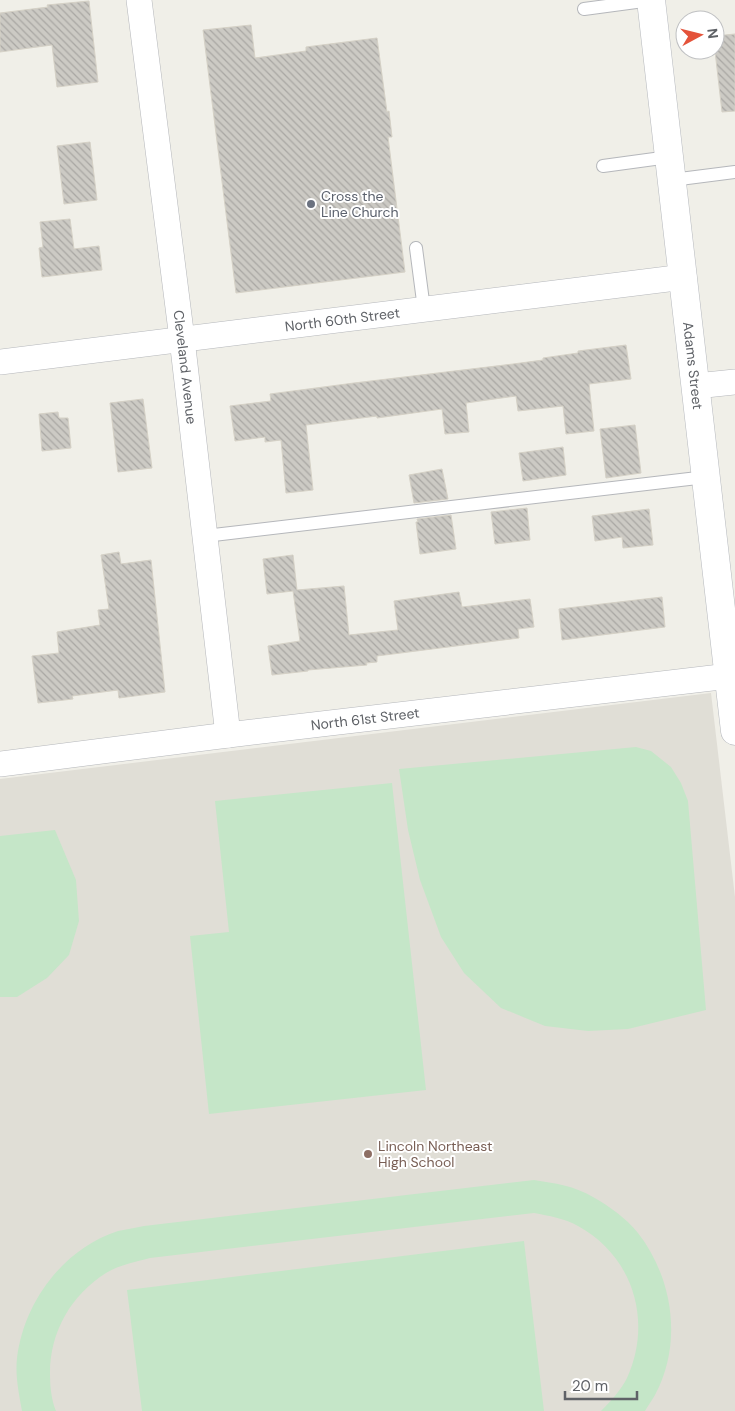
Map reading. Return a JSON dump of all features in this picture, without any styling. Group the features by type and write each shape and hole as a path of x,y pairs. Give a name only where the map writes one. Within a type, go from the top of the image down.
{"main road":[{"name":"Adams Street","path":"651,0 735,731"}],"street":[{"name":"Cleveland Avenue","path":"139,0 182,339 228,735"},
{"name":"North 60th Street","path":"0,362 684,277"},
{"path":"696,386 735,382"},
{"name":"North 61st Street","path":"0,764 729,676"}],"lane":[{"path":"584,9 651,0"},
{"path":"603,166 735,172"},
{"path":"416,248 424,309"},
{"path":"205,536 706,477"}],"shaded area":[{"name":"Lincoln Northeast High School","path":"711,693 735,897 735,1411 0,1411 0,779"}],"green space":[{"path":"636,747 651,751 671,767 681,783 688,801 706,1010 628,1029 588,1031 545,1026 501,1008 464,973 441,937 420,880 408,830 399,769"},
{"path":"392,783 426,1090 209,1114 190,936 229,932 215,801"},
{"path":"55,830 76,880 79,921 69,955 47,978 17,997 0,997 0,836"},
{"path":"534,1180 579,1190 611,1208 638,1233 650,1251 666,1290 670,1311 671,1333 664,1375 645,1411 601,1411 625,1382 635,1356 638,1334 637,1313 633,1292 625,1272 613,1254 597,1239 578,1226 562,1219 534,1213 150,1258 116,1268 106,1273 82,1292 73,1303 58,1329 51,1358 50,1373 51,1392 56,1411 22,1411 18,1385 17,1358 21,1337 28,1317 49,1280 64,1264 98,1239 118,1231 144,1226"},
{"path":"524,1241 544,1411 142,1411 127,1290"}],"building":[{"path":"89,1 98,82 57,87 52,45 0,52 0,13 48,7 47,5"},
{"name":"Cross the Line Church","path":"251,25 255,58 306,51 306,47 377,38 387,112 389,111 392,137 388,137 405,272 236,293 203,30"},
{"path":"735,34 735,111 722,112 716,60 725,60 725,35"},
{"path":"90,142 97,200 64,204 57,146"},
{"path":"70,219 74,249 99,246 102,270 42,277 39,248 43,247 40,222"},
{"path":"626,345 631,379 589,384 594,431 566,434 563,406 518,411 516,396 466,403 469,432 445,434 442,409 306,425 313,490 286,493 281,440 265,442 265,437 235,441 230,406 271,401 270,394 543,360 543,358 578,353 578,351"},
{"path":"143,399 152,468 118,472 110,403"},
{"path":"58,412 59,418 68,418 71,448 42,451 39,414"},
{"path":"635,425 641,473 606,478 600,429"},
{"path":"563,447 566,475 523,481 519,453"},
{"path":"442,469 448,499 414,503 409,475"},
{"path":"527,508 530,540 495,544 491,512"},
{"path":"649,509 653,545 623,548 622,537 595,541 592,516"},
{"path":"451,515 456,549 420,554 417,519"},
{"path":"119,552 121,564 151,560 165,692 119,698 118,690 72,696 73,699 38,703 32,656 59,653 57,632 100,625 98,610 109,609 101,555"},
{"path":"293,555 297,590 344,586 349,635 398,630 394,601 459,592 462,607 530,599 534,627 518,629 519,638 377,656 377,662 366,663 367,665 272,675 268,646 300,641 293,591 267,594 263,559"},
{"path":"662,597 665,627 562,640 559,609"}],"place":[{"name":"Cross the Line Church","path":"311,204"},
{"name":"Lincoln Northeast High School","path":"368,1154"}]}
